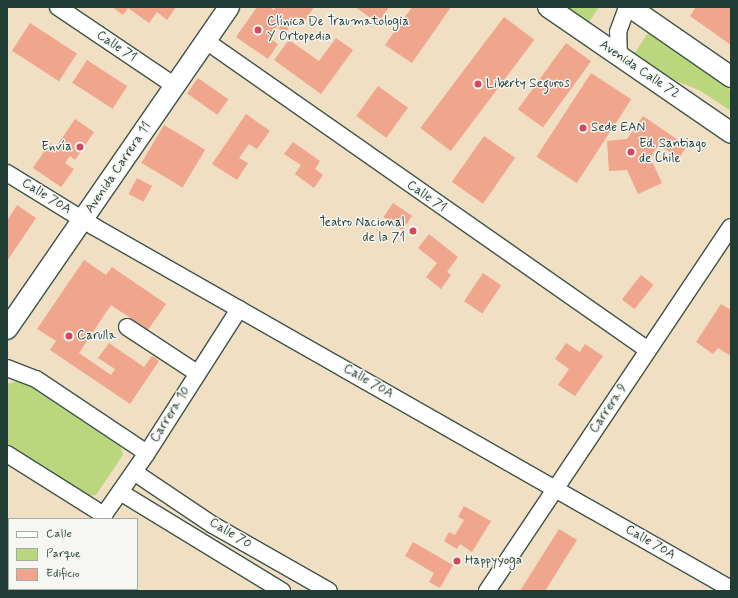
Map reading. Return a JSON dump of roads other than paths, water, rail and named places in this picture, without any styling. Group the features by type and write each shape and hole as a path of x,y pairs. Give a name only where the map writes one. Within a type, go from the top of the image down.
{"main road":[{"name":"Avenida Carrera 11","path":"7,329 229,7"},
{"name":"Avenida Calle 72","path":"548,7 731,133"},
{"path":"628,7 731,77"}],"street":[{"name":"Calle 71","path":"58,7 175,86"},
{"path":"619,56 618,32 628,7"},
{"name":"Calle 71","path":"206,41 648,350"},
{"name":"Calle 70A","path":"7,173 83,220 731,589"},
{"name":"Carrera 9","path":"486,591 731,227"},
{"name":"Carrera 10","path":"103,517 147,453 239,309"},
{"path":"127,327 197,373"},
{"path":"7,368 36,379 147,453"},
{"path":"7,454 103,517"},
{"name":"Calle 70","path":"134,472 213,525 329,591"},
{"name":"Calle 70","path":"120,492 282,591"},
{"path":"203,542 213,525"},
{"path":"282,591 293,570"}],"place":[{"name":"Clínica De Traumatologia Y Ortopedia","path":"258,30"},
{"name":"Liberty Seguros","path":"478,84"},
{"name":"Sede EAN","path":"583,128"},
{"name":"Envía","path":"80,147"},
{"name":"Ed. Santiago de Chile","path":"631,152"},
{"name":"Teatro Nacional de la 71","path":"413,231"},
{"name":"Carulla","path":"69,336"},
{"name":"Happyyoga","path":"457,561"}]}
